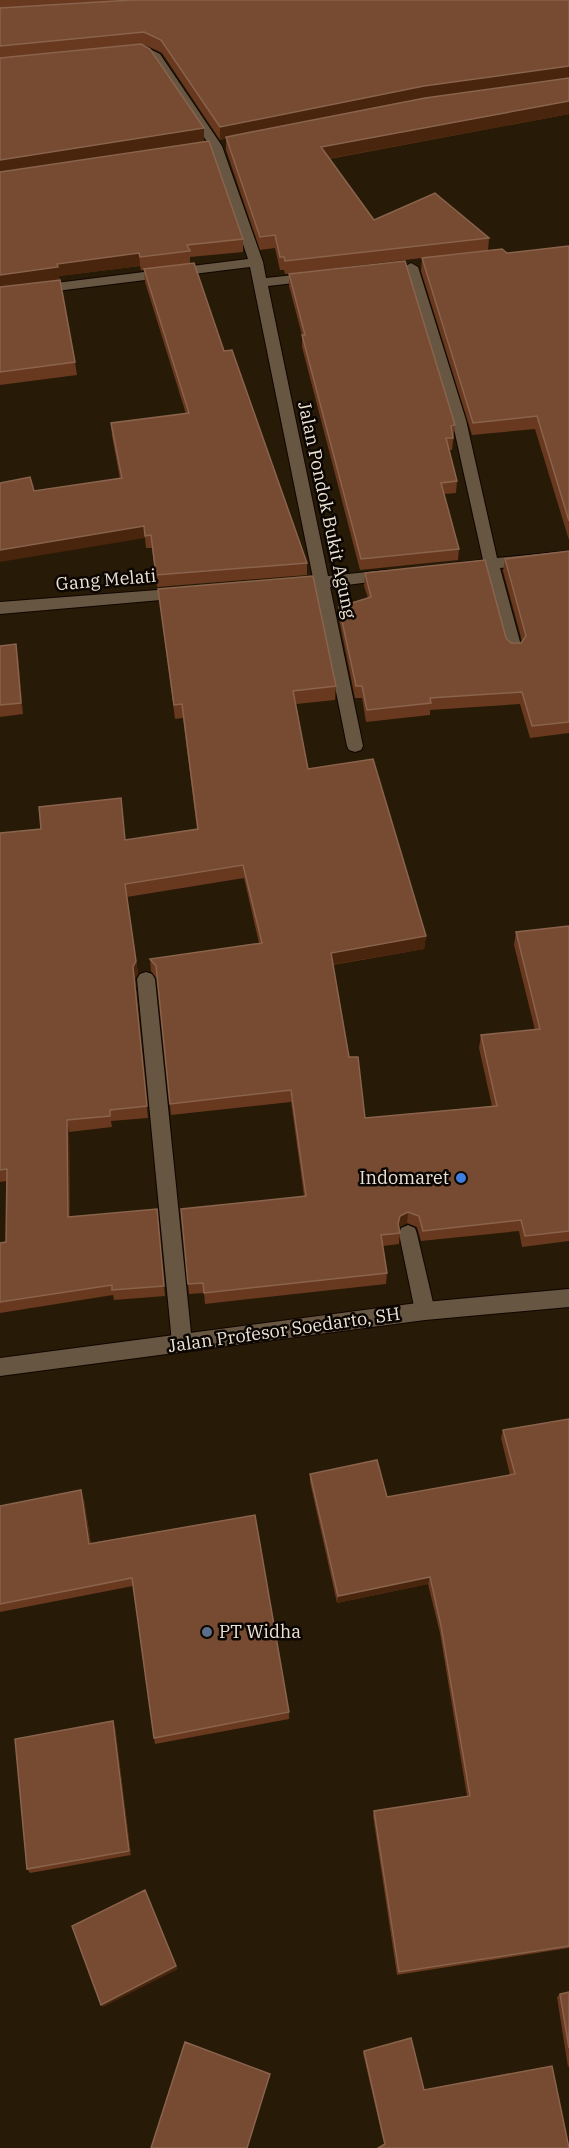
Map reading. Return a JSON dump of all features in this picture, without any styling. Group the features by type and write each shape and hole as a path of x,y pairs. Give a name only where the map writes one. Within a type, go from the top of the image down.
{"street":[{"name":"Jalan Pondok Bukit Agung","path":"116,53 144,51 156,57 216,146 256,262 261,283 355,746"},
{"path":"0,294 256,262"},
{"path":"411,267 459,420 491,564 514,649"},
{"path":"261,283 330,275"},
{"path":"446,569 569,556"},
{"path":"298,584 401,574"},
{"name":"Gang Melati","path":"0,608 203,592"},
{"path":"146,979 182,1343"},
{"path":"408,1234 425,1311"},
{"name":"Jalan Profesor Soedarto, SH","path":"0,1367 425,1311 569,1298"}],"building":[{"path":"132,0 569,0 569,66 424,86 220,127 161,40 144,32 0,46 0,8"},
{"path":"141,44 150,49 204,128 0,160 0,58"},
{"path":"569,78 569,101 321,147 374,220 435,193 489,238 285,261 284,257 280,257 275,235 260,237 226,137 425,98"},
{"path":"209,141 243,239 187,245 190,251 140,257 139,253 57,264 58,267 0,275 0,172"},
{"path":"569,246 569,521 537,416 473,423 422,258 502,249 507,253"},
{"path":"405,261 455,425 451,426 453,438 446,438 457,481 441,483 459,549 361,559 302,335 305,335 289,274"},
{"path":"194,263 224,351 232,350 307,563 156,575 151,535 145,536 144,526 0,550 0,483 30,477 34,491 122,478 111,423 189,413 144,269"},
{"path":"60,280 75,362 0,372 0,287"},
{"path":"569,551 569,722 532,726 522,692 430,698 431,703 367,710 362,686 356,686 339,607 371,597 365,573 485,560 506,638 511,643 521,643 526,636 505,559"},
{"path":"313,576 336,686 293,691 308,769 373,759 426,936 331,953 349,1057 358,1057 365,1118 497,1106 481,1035 540,1029 516,932 569,926 569,1231 525,1236 521,1220 423,1231 419,1216 408,1212 400,1216 398,1224 400,1233 381,1235 387,1273 204,1293 203,1283 188,1284 181,1209 306,1196 291,1090 170,1104 156,966 150,959 262,943 243,865 125,884 136,961 133,967 147,1106 110,1110 110,1116 67,1120 68,1217 157,1209 164,1286 112,1290 112,1285 0,1302 0,1243 6,1242 7,1169 0,1170 0,833 41,829 39,807 121,798 125,840 198,829 182,704 174,705 158,589"},
{"path":"16,644 21,703 0,705 0,646"},
{"path":"569,1419 569,1946 399,1972 374,1811 470,1796 441,1626 430,1577 338,1596 310,1474 377,1460 387,1497 515,1474 503,1430"},
{"name":"PT Widha","path":"81,1490 89,1544 255,1515 289,1712 154,1738 132,1578 0,1604 0,1506"},
{"path":"113,1721 129,1851 27,1869 15,1739"},
{"path":"145,1890 176,1966 101,2005 72,1926"},
{"path":"569,1992 569,2048 560,1994"},
{"path":"411,2038 424,2090 552,2066 569,2148 378,2148 385,2144 364,2051"},
{"path":"185,2042 270,2074 247,2148 151,2148"}],"place":[{"name":"Indomaret","path":"461,1178"},
{"name":"PT Widha","path":"207,1632"}]}
